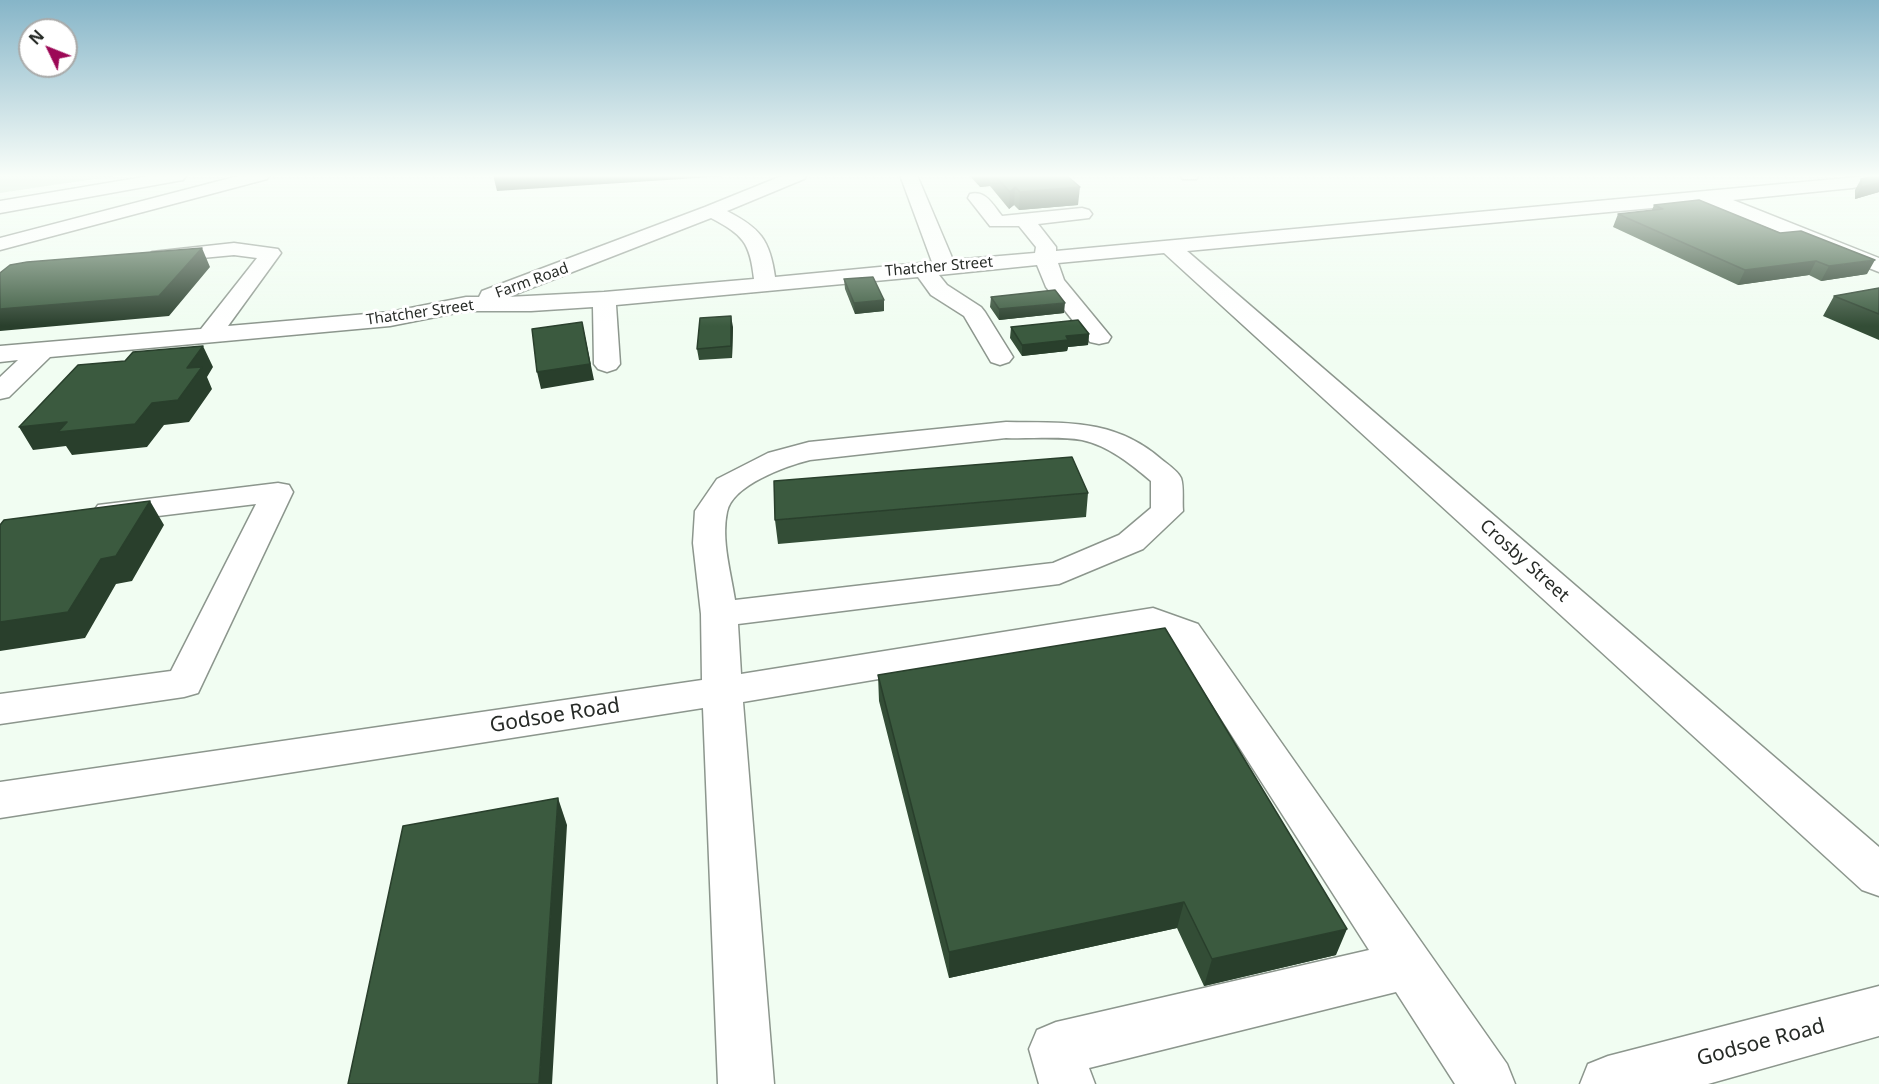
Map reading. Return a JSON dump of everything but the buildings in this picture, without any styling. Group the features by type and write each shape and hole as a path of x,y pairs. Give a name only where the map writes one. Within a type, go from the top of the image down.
{"main road":[{"path":"0,230 17,226"},
{"path":"0,246 71,226"},
{"name":"Farm Road","path":"466,304 541,278 675,226"},
{"path":"740,226 759,244 765,284"},
{"path":"922,226 939,290 996,329 1000,357"},
{"path":"1029,226 1046,247 1046,257 1052,277 1082,326"},
{"name":"Thatcher Street","path":"0,354 390,319 466,304 531,304 604,299 1393,226"},
{"path":"1779,226 1879,266"},
{"name":"Crosby Street","path":"1168,246 1879,876"},
{"path":"134,258 234,249 271,253 208,336"},
{"path":"1038,294 1062,291"},
{"path":"957,302 992,298"},
{"path":"604,299 607,364"},
{"path":"0,391 43,350"},
{"path":"719,614 1059,573 1131,542 1158,519 1167,511 1166,479 1140,456 1118,444 1086,432 1006,430 809,451 778,459 728,485 711,511 710,543 719,614 746,1084"},
{"path":"0,709 184,683 278,492 81,515"},
{"name":"Godsoe Road","path":"0,800 722,691 1153,620 1185,633 1487,1084"},
{"path":"1067,1084 1056,1049 1407,965"},
{"name":"Godsoe Road","path":"1608,1084 1879,1011"}]}
